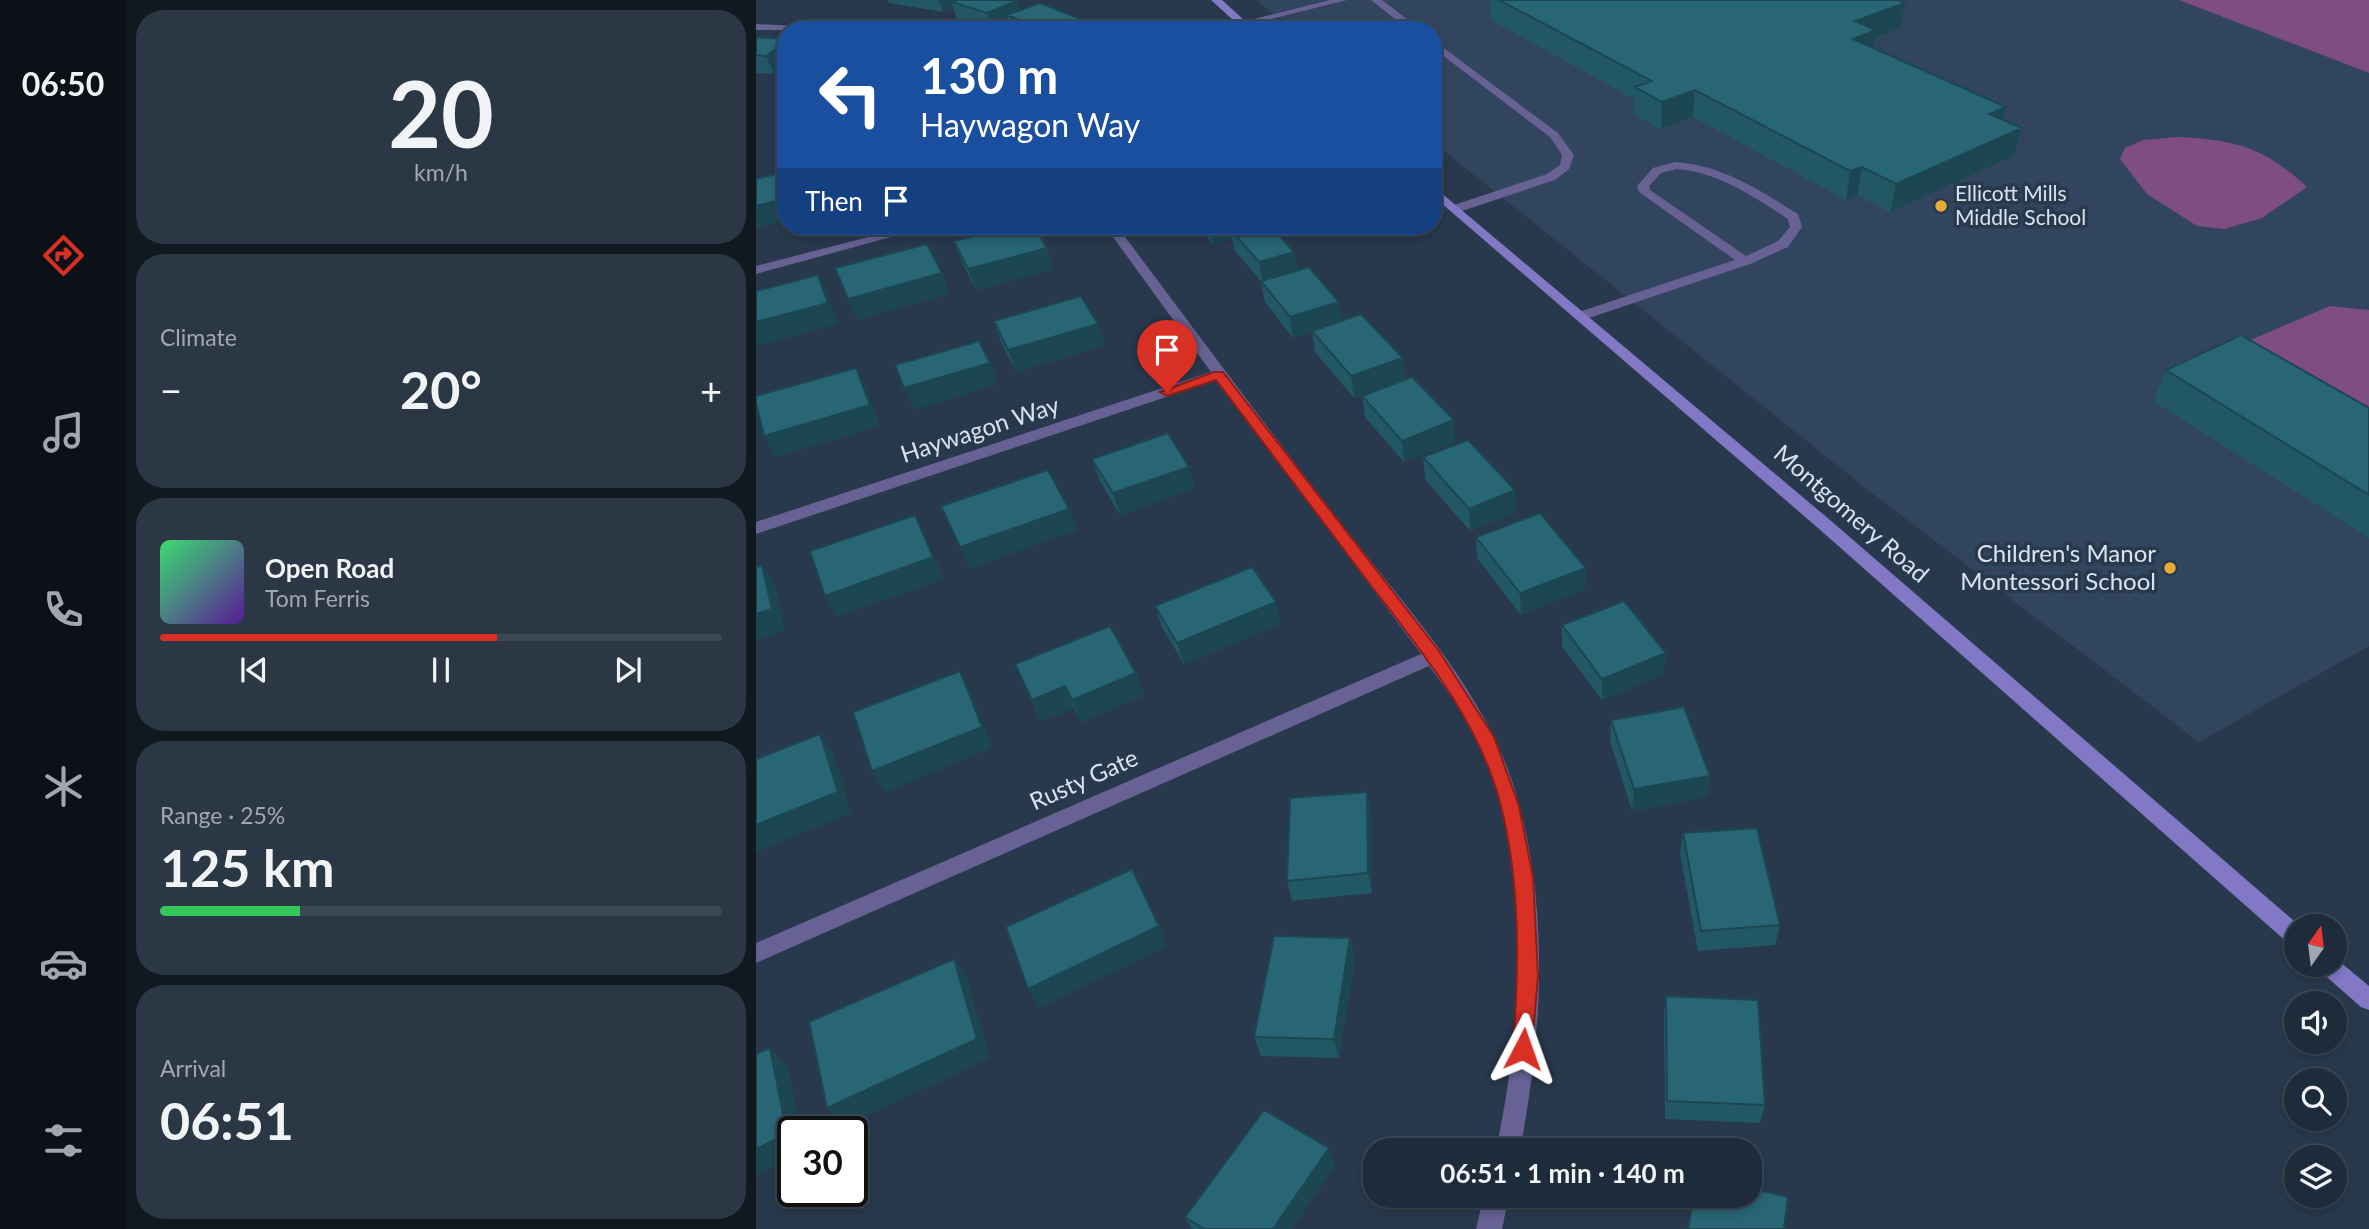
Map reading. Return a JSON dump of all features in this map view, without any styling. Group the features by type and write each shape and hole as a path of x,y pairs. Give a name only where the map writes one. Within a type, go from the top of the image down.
{"main road":[{"path":"1216,0 1240,21"},
{"name":"Montgomery Road","path":"1442,198 2284,926"},
{"path":"2343,977 2369,1000"}],"street":[{"path":"1268,21 1342,0"},
{"path":"1377,0 1404,21"},
{"path":"756,27 777,28"},
{"path":"1442,50 1554,135 1568,155 1565,167 1551,177 1455,209"},
{"path":"1581,316 1745,261 1783,244 1796,227 1794,217 1716,171 1676,165 1658,170 1643,186 1645,192 1654,201 1745,261"},
{"path":"756,270 890,235"},
{"path":"1117,235 1218,375 1434,656 1485,737 1510,806 1523,877 1528,976 1520,1099 1511,1138"},
{"name":"Haywagon Way","path":"756,528 1218,375"},
{"name":"Rusty Gate","path":"756,953 1434,656"},
{"path":"1489,1229 1494,1208"}],"shaded area":[{"name":"Ellicott Mills Middle School","path":"1256,0 2179,0 2369,73 2369,646 2199,742 1868,490 1442,149 1442,21 1282,21"},
{"path":"2179,0 2369,0 2369,73"},
{"path":"2178,137 2217,140 2248,148 2277,163 2307,187 2262,218 2224,229 2197,226 2147,194 2120,159 2125,148 2143,140"},
{"path":"2330,306 2369,310 2369,439 2222,352"}],"building":[{"path":"1499,0 1898,0 1905,3 1855,21 1876,30 1853,39 2006,107 1989,114 2022,128 1896,184 1862,167 1850,171 1695,90 1662,102 1635,87 1652,81"},
{"path":"1016,1 987,13 952,2"},
{"path":"1040,3 1081,19 1021,21 1007,15"},
{"path":"756,37 777,38 777,48 766,56 756,55"},
{"path":"776,174 777,201 756,206 756,179"},
{"path":"979,235 1039,235 1047,248 968,269 954,241"},
{"path":"1235,235 1279,235 1294,252 1259,262"},
{"path":"927,244 942,273 848,299 835,268"},
{"path":"1309,267 1339,302 1290,317 1261,281"},
{"path":"818,275 828,303 756,322 756,291"},
{"path":"1081,296 1098,324 1008,350 994,321"},
{"path":"1361,314 1403,358 1351,376 1312,331"},
{"path":"2241,335 2369,408 2369,495 2166,370"},
{"path":"979,341 990,363 904,388 895,365"},
{"path":"856,368 870,405 764,436 756,396"},
{"path":"1412,377 1454,420 1402,441 1362,396"},
{"path":"1168,433 1189,467 1113,493 1092,459"},
{"path":"1468,440 1515,490 1469,509 1423,457"},
{"path":"1048,470 1069,509 960,547 941,506"},
{"path":"1540,513 1586,568 1520,593 1476,537"},
{"path":"915,515 933,557 825,596 810,551"},
{"path":"762,565 772,609 756,614 756,567"},
{"path":"1252,567 1276,602 1177,643 1155,606"},
{"path":"1624,601 1666,653 1602,679 1562,625"},
{"path":"1110,626 1136,673 1072,700 1065,686 1032,700 1015,664"},
{"path":"960,671 982,727 872,771 853,712"},
{"path":"1684,707 1710,776 1634,789 1611,720"},
{"path":"820,734 838,792 756,825 756,759"},
{"path":"1367,792 1368,873 1287,881 1290,798"},
{"path":"1757,828 1780,925 1701,931 1683,833"},
{"path":"1132,869 1159,926 1028,989 1006,927"},
{"path":"1274,936 1350,938 1334,1039 1254,1037"},
{"path":"954,959 977,1039 827,1108 809,1022"},
{"path":"1666,996 1758,1000 1765,1105 1667,1101"},
{"path":"770,1048 783,1116 777,1116 777,1139 756,1149 756,1054"},
{"path":"1264,1110 1329,1148 1273,1229 1204,1229 1185,1217"},
{"path":"1762,1191 1788,1197 1784,1229 1688,1229 1692,1208 1762,1208"}],"place":[{"name":"Ellicott Mills Middle School","path":"1941,206"},
{"name":"Children's Manor Montessori School","path":"2170,568"}],"route":[{"path":"1167,392 1218,375 1434,656 1485,737 1510,806 1523,877 1528,976 1523,1049"}]}
